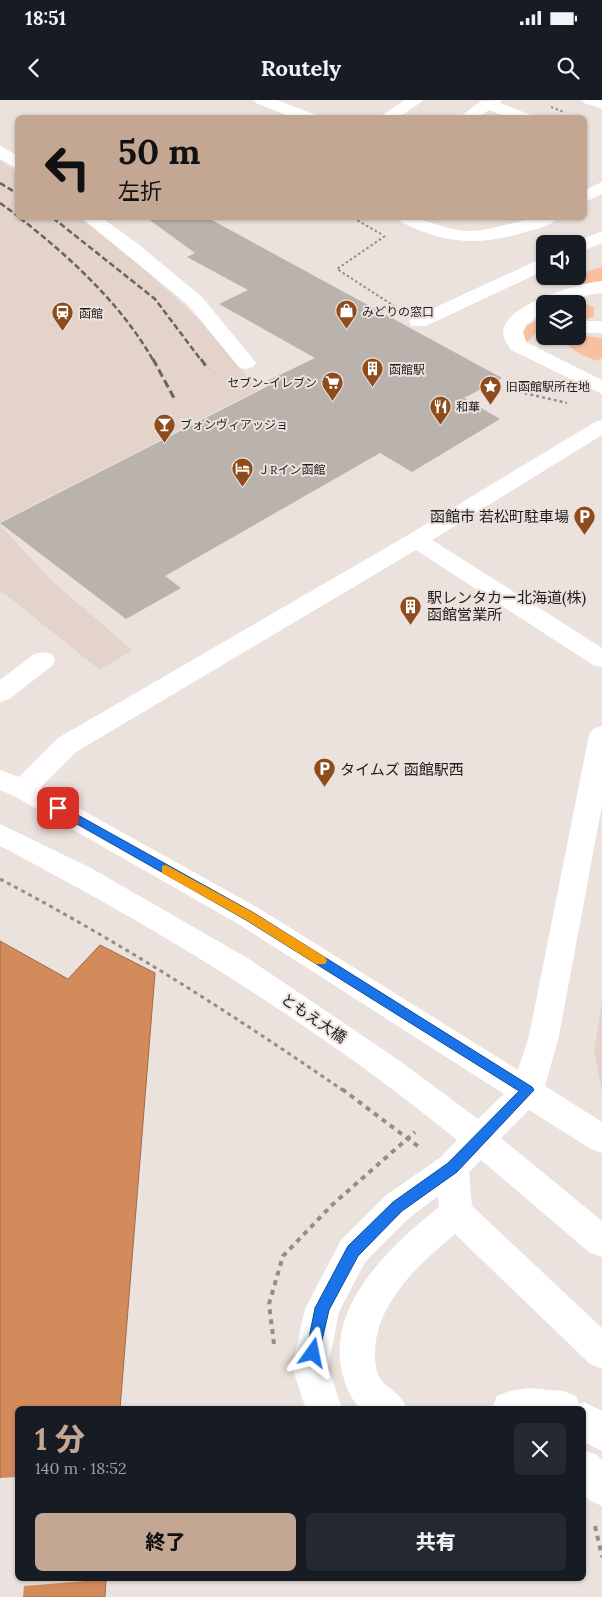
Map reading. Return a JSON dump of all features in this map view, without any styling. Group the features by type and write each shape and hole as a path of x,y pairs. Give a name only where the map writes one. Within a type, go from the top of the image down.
{"street":[{"path":"262,100 302,115"},
{"path":"391,115 416,100"},
{"path":"590,100 602,104"},
{"path":"471,115 491,102 519,115"},
{"path":"0,151 15,162"},
{"path":"587,195 602,186"},
{"path":"94,220 132,248 195,301 246,363"},
{"path":"411,220 430,229 452,236 464,237 504,232 542,220"},
{"path":"430,229 450,220"},
{"path":"586,244 602,236"},
{"path":"419,322 536,267"},
{"path":"602,287 592,287 570,292 538,307 513,328 513,337 518,346 602,388"},
{"path":"586,327 602,327"},
{"path":"550,345 551,348 602,374"},
{"path":"602,426 416,540 67,745 12,784 250,917 528,1090 602,1139"},
{"path":"416,540 602,659"},
{"path":"0,693 43,660"},
{"path":"323,1406 310,1367 322,1308 353,1251 398,1207 439,1160 528,1090 544,1036 602,735"},
{"name":"ともえ大橋","path":"0,834 62,865 233,964 334,1031 532,1180 602,1242"},
{"path":"439,1160 456,1213 602,1352"},
{"path":"385,1406 364,1388 356,1359 361,1329 372,1298 392,1271 425,1238 456,1213"},
{"path":"586,1421 602,1433"},
{"path":"586,1470 602,1487"}],"path":[{"path":"543,105 566,112"},
{"path":"385,236 337,268 419,322"},
{"path":"507,388 574,404"},
{"path":"0,879 144,959 251,1024 439,1160"}],"shaded area":[{"path":"0,160 15,171 15,220 83,220 144,269 198,318 258,390 0,522"},
{"path":"602,267 602,284 586,284 586,272"},
{"path":"586,304 594,307 594,317 586,319"},
{"path":"536,320 536,334 527,342 522,334 525,327"},
{"path":"586,336 602,338 602,358 597,361 580,354 567,345 586,345"},
{"path":"0,525 51,580 132,650 100,670 0,590"},
{"path":"0,941 68,979 100,945 155,973 120,1406 15,1406 15,1581 106,1581 105,1597 0,1597"},
{"path":"602,1001 602,1092 594,1051"}],"pier":[{"path":"15,1477 15,1581 85,1581 24,1586 23,1597 0,1597 0,1478"}],"building":[{"path":"150,220 212,220 502,378 464,398 500,419 412,472 380,453 165,576 181,588 126,619 0,523 268,386 263,383 315,358 219,304 248,290 187,257 195,253"}],"railway":[{"path":"0,183 15,192"},
{"path":"0,203 15,214"},
{"path":"22,220 58,249 94,283 126,320 153,360"},
{"path":"56,220 155,299 201,360"},
{"path":"153,359 174,398"},
{"path":"201,359 208,369"}],"slow traffic":[{"path":"166,869 250,917 321,961"}],"place":[{"name":"みどりの窓口","path":"346,330"},
{"name":"函館","path":"63,332"},
{"name":"函館駅","path":"373,388"},
{"name":"セブン-イレブン","path":"333,401"},
{"name":"旧函館駅所在地","path":"490,405"},
{"name":"和華","path":"440,425"},
{"name":"ブォンヴィアッジョ","path":"164,443"},
{"name":"ＪRイン函館","path":"242,488"},
{"name":"函館市 若松町駐車場","path":"585,535"},
{"name":"駅レンタカー北海道(株) 函館営業所","path":"411,625"},
{"name":"タイムズ 函館駅西","path":"324,788"}],"route":[{"path":"58,808 250,917 528,1090 452,1167 398,1207 353,1251 322,1308 313,1353"}]}
